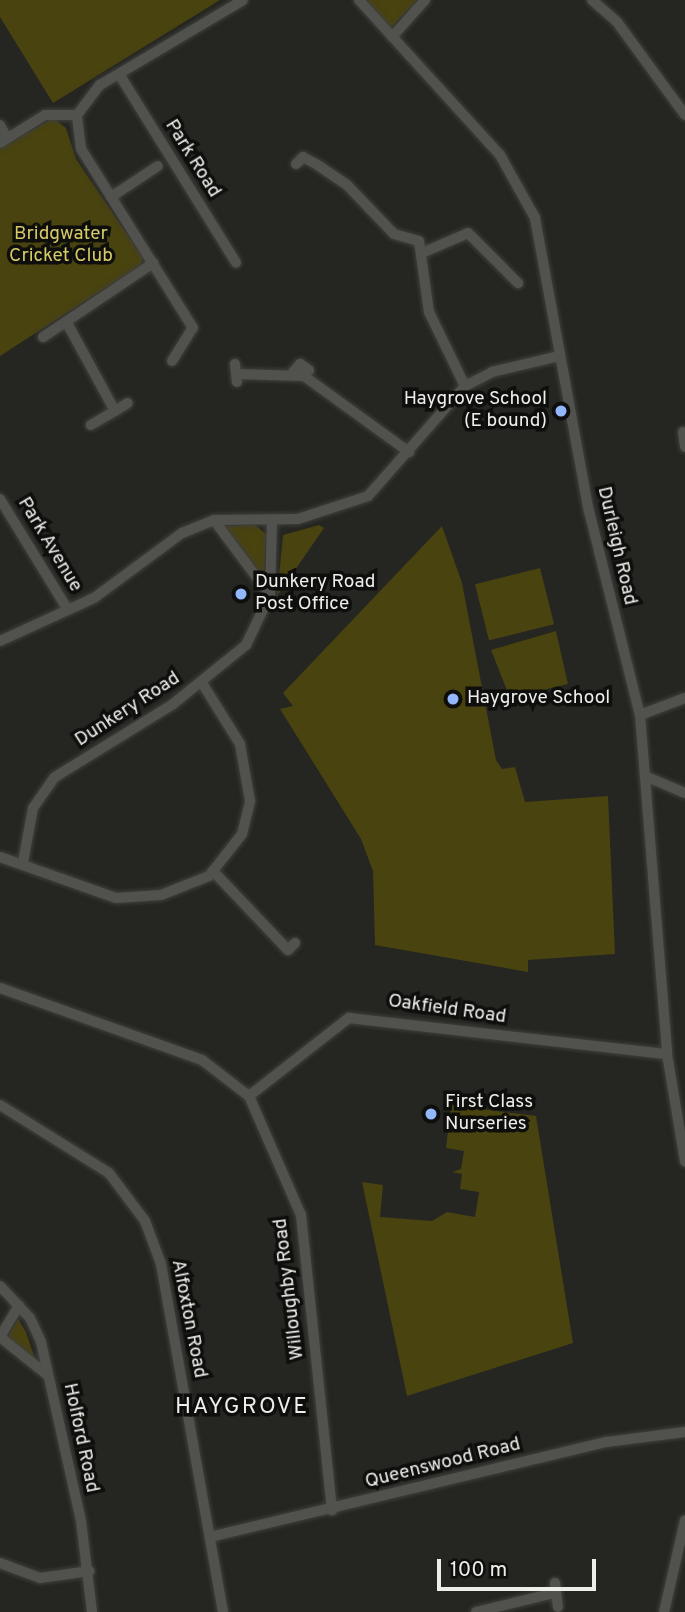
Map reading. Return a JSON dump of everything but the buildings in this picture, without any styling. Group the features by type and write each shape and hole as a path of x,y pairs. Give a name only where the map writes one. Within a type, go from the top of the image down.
{"street":[{"path":"172,361 193,328 80,149 77,115 88,95 118,74 243,0"},
{"name":"Durleigh Road","path":"359,0 481,132 527,198 559,356 640,715 667,1054 685,1162"},
{"path":"392,37 425,0"},
{"path":"592,0 617,22 685,115"},
{"name":"Park Road","path":"118,74 236,263"},
{"path":"0,125 4,140 45,115 77,115"},
{"path":"296,164 303,157 347,185 394,234 419,241 429,312 464,386"},
{"path":"111,197 148,180 159,166"},
{"path":"468,219 468,233 518,283"},
{"path":"422,253 468,233"},
{"path":"43,337 153,263"},
{"path":"67,323 115,411"},
{"path":"0,641 68,610 122,581 182,533 214,520 272,521 336,511 368,496 464,386 492,372 559,356"},
{"path":"293,372 300,365 309,370"},
{"path":"237,373 293,372 409,452"},
{"path":"91,425 128,403"},
{"path":"682,432 685,447"},
{"name":"Park Avenue","path":"0,499 68,610"},
{"path":"214,520 270,595"},
{"name":"Dunkery Road","path":"23,862 33,808 55,777 202,683 246,645 270,595 272,521"},
{"path":"0,857 23,862 116,898 160,895 214,871 242,834 250,801 240,744 202,683"},
{"path":"640,715 685,698"},
{"path":"645,776 685,793"},
{"path":"214,871 288,950 295,943"},
{"name":"Willoughby Road","path":"0,988 202,1060 249,1096 301,1215 332,1510"},
{"name":"Oakfield Road","path":"249,1096 349,1018 667,1054"},
{"name":"Alfoxton Road","path":"0,1105 109,1173 145,1221 160,1264 223,1612"},
{"name":"Holford Road","path":"0,1286 19,1305 37,1331 90,1571 92,1612"},
{"path":"19,1305 0,1337 48,1376"},
{"name":"Queenswood Road","path":"210,1537 332,1510 597,1444 685,1432"},
{"path":"663,1612 685,1520"},
{"path":"0,1563 40,1578 90,1571"},
{"path":"476,1612 555,1588 558,1607"}],"green space":[{"path":"0,0 220,0 53,103 0,17"},
{"path":"366,0 417,0 391,28"},
{"name":"Bridgwater Cricket Club","path":"53,118 66,128 76,159 143,258 141,265 0,356 0,149"},
{"path":"255,525 266,534 264,578 225,526"},
{"path":"319,525 324,528 277,596 283,535"},
{"name":"Haygrove School","path":"442,526 462,583 496,760 502,769 515,767 525,802 608,796 615,954 528,960 528,972 375,945 373,871 361,839 280,709 293,706 283,693"},
{"path":"540,568 554,624 489,640 475,584"},
{"path":"556,631 568,684 514,697 508,693 491,650"},
{"path":"451,1105 536,1116 573,1343 407,1396 362,1182 383,1185 380,1217 432,1221 447,1212 475,1217 479,1192 460,1189 462,1174 452,1172 461,1169 464,1151 446,1148"},
{"path":"18,1319 26,1332 35,1359 7,1338"}],"place":[{"name":"Haygrove School (E bound)","path":"561,411"},
{"name":"Dunkery Road Post Office","path":"241,594"},
{"name":"Haygrove School","path":"453,699"},
{"name":"First Class Nurseries","path":"431,1114"}],"district":[{"name":"HAYGROVE","path":"242,1408"}]}
